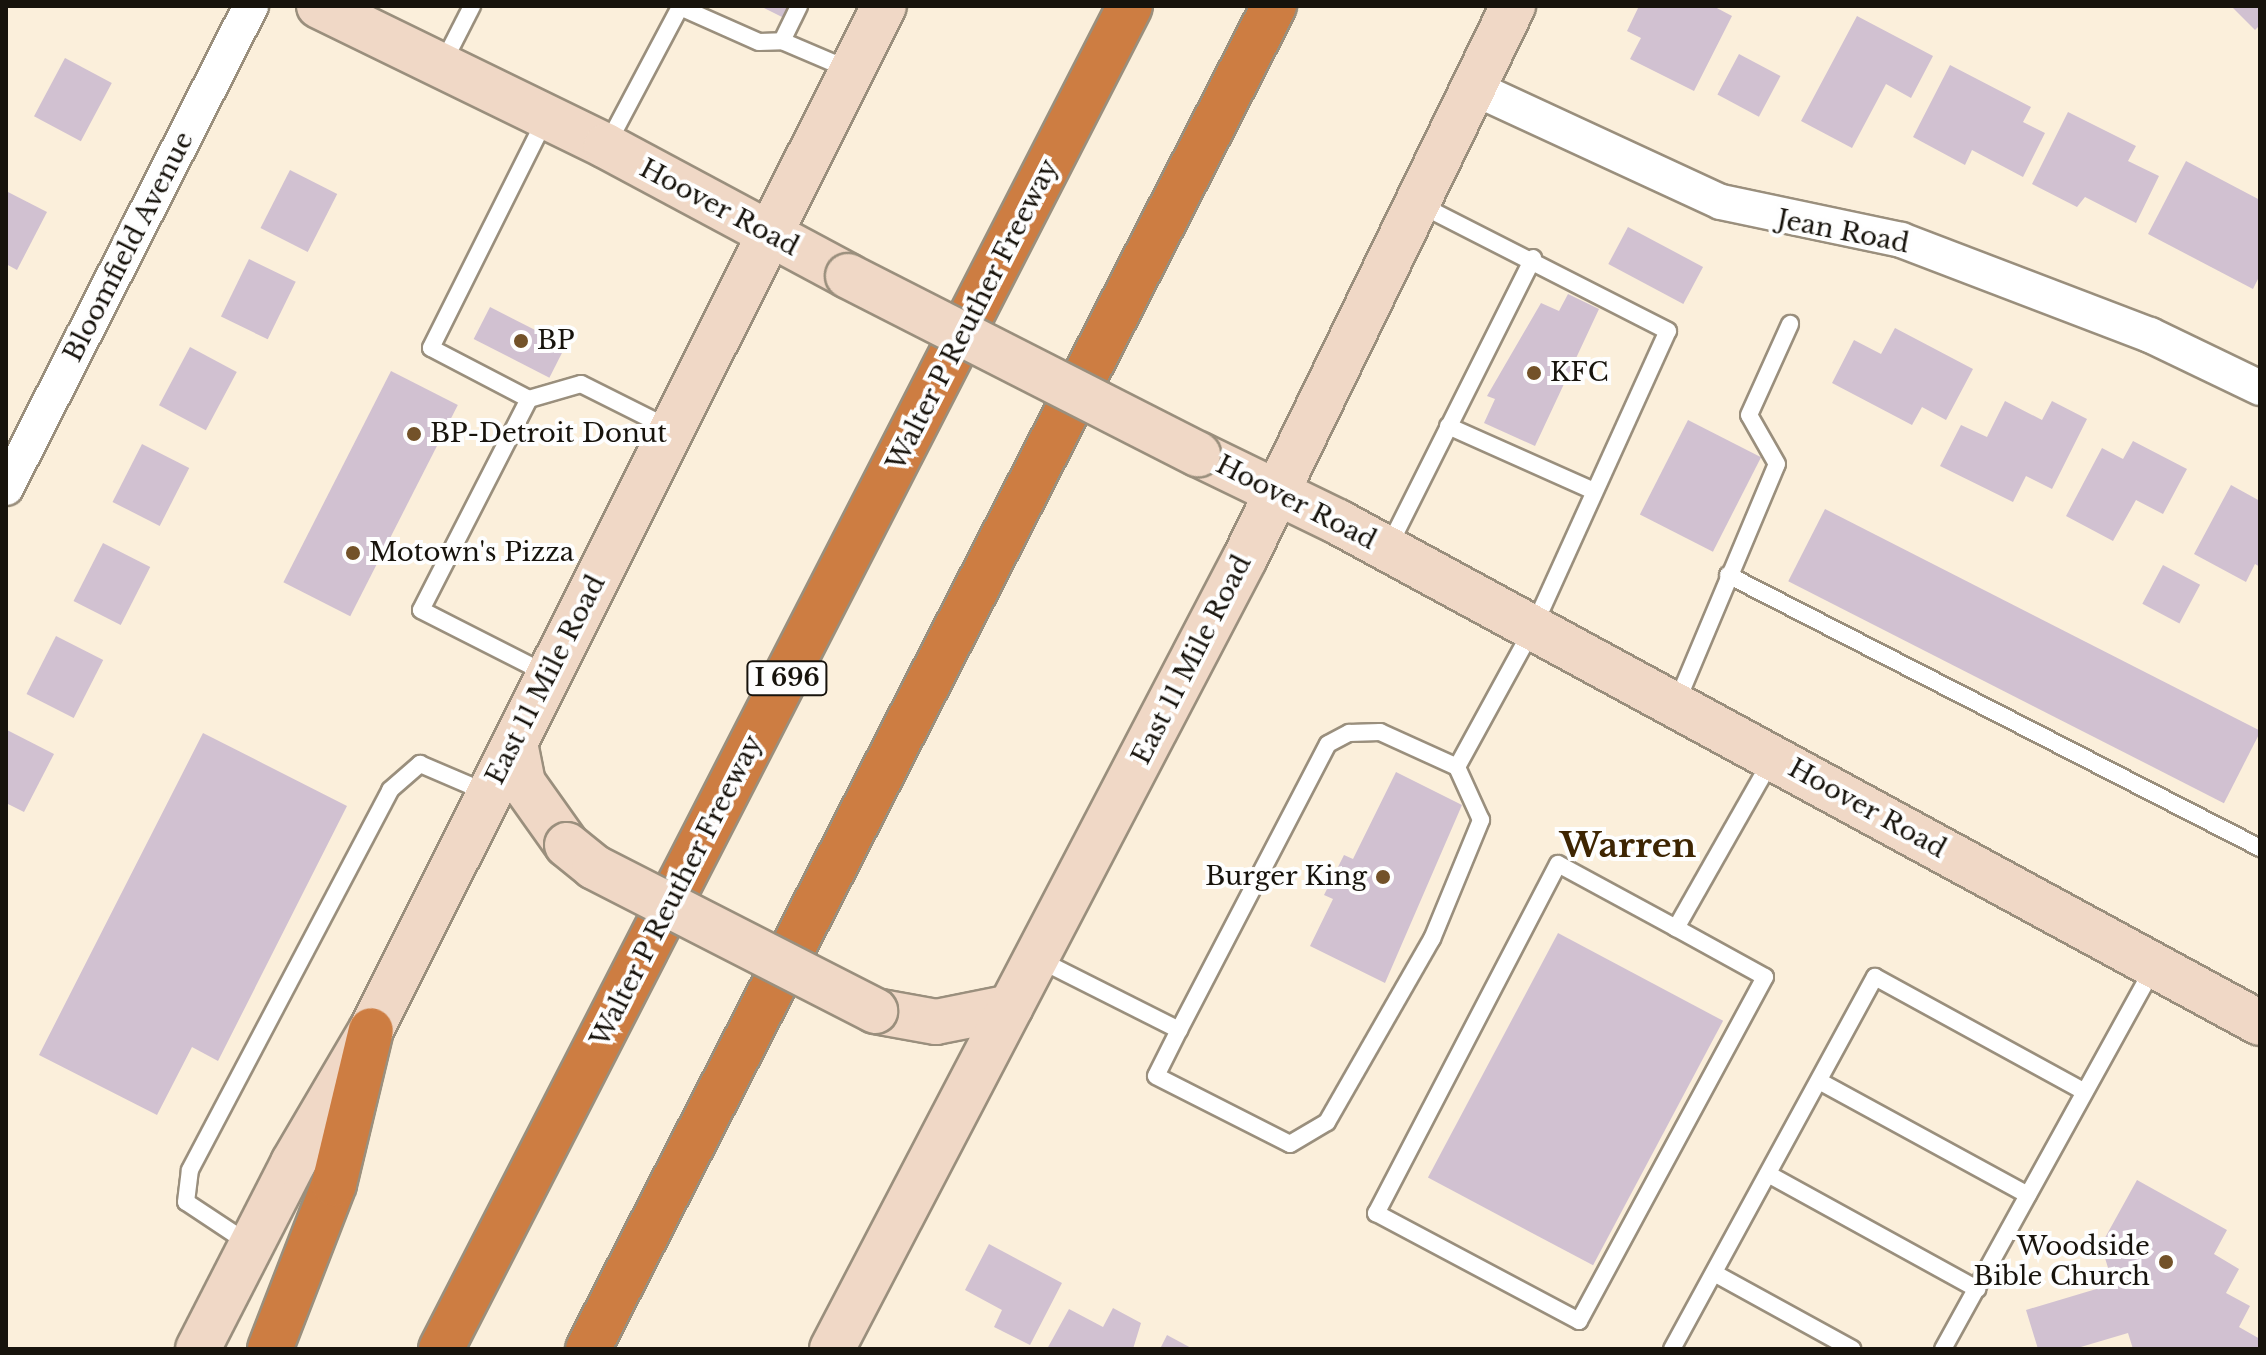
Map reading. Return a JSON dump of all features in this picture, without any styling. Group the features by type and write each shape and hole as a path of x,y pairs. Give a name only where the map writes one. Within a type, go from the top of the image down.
{"highway":[{"name":"Walter P Reuther Freeway","path":"441,1349 1130,6"},
{"path":"588,1349 1274,6"},
{"path":"270,1349 334,1184 371,1030"}],"main road":[{"name":"Hoover Road","path":"319,6 606,146 769,237 1388,549 2260,1023"},
{"name":"East 11 Mile Road","path":"198,1349 251,1245 371,1030 884,6"},
{"name":"East 11 Mile Road","path":"838,1347 1277,493 1513,6"},
{"path":"515,743 523,783 567,845 594,867 875,1011 903,1019 959,1020 1011,1007"}],"street":[{"name":"Bloomfield Avenue","path":"6,488 251,6"},
{"name":"Jean Road","path":"1474,88 1721,202 1901,240 2150,335 2260,388"}],"lane":[{"path":"441,65 472,6"},
{"path":"782,41 799,6"},
{"path":"606,146 678,7 759,42 782,41 852,71"},
{"path":"547,117 431,348 529,399 581,384 672,430"},
{"path":"1418,204 1533,258 1668,331 1533,628 1457,767"},
{"path":"1388,549 1533,258"},
{"path":"1676,705 1777,464 1749,415 1790,324"},
{"path":"529,399 421,610 549,674"},
{"path":"1448,426 1594,491"},
{"path":"1728,575 2260,848"},
{"path":"1380,732 1457,767 1481,820 1432,939 1327,1122 1290,1144 1156,1076 1328,744 1349,733 1380,732"},
{"path":"1676,928 1772,758"},
{"path":"251,1245 186,1202 190,1170 383,804 420,764 489,793"},
{"path":"1558,864 1676,928 1765,977 1579,1321 1376,1213 1558,864"},
{"path":"1037,959 1179,1030"},
{"path":"1943,1349 2155,966"},
{"path":"1672,1349 1875,977 2085,1092"},
{"path":"1819,1081 2028,1195"},
{"path":"1768,1174 1977,1289"},
{"path":"1714,1273 1852,1349"}],"building":[{"path":"760,6 793,6 786,19"},
{"path":"1639,6 1713,6 1732,16 1694,91 1630,59 1641,38 1627,31"},
{"path":"2231,6 2260,6 2260,25 2255,30"},
{"path":"1857,16 1933,56 1911,98 1886,84 1852,148 1801,121"},
{"path":"1739,54 1780,76 1759,117 1717,95"},
{"path":"65,58 112,83 81,141 34,116"},
{"path":"1950,65 2031,107 2023,122 2045,133 2023,177 1972,150 1965,165 1913,137"},
{"path":"2068,112 2136,146 2128,161 2159,176 2136,223 2085,197 2077,207 2032,184"},
{"path":"2186,161 2260,200 2260,275 2253,289 2148,234"},
{"path":"290,170 337,194 308,252 260,228"},
{"path":"6,191 47,212 17,270 6,264"},
{"path":"1628,227 1703,267 1683,304 1608,264"},
{"path":"249,259 296,282 268,339 221,317"},
{"name":"KFC","path":"1568,294 1599,309 1535,446 1484,423 1495,399 1487,396 1541,303 1559,311"},
{"path":"490,307 566,346 549,378 474,339"},
{"path":"1895,328 1973,369 1946,420 1922,407 1912,425 1832,383 1854,340 1881,354"},
{"path":"190,347 237,372 206,430 159,405"},
{"path":"391,371 458,405 350,616 283,582"},
{"path":"2005,401 2042,420 2052,401 2087,419 2052,489 2026,476 2013,502 1940,466 1961,425 1987,437"},
{"path":"1688,420 1761,457 1713,552 1640,514"},
{"path":"2133,441 2187,469 2163,514 2136,500 2113,541 2066,516 2102,448 2123,459"},
{"path":"142,444 189,468 160,526 112,502"},
{"path":"2231,485 2260,501 2260,567 2255,564 2246,582 2194,554"},
{"path":"1825,509 2260,731 2224,803 1788,581"},
{"path":"103,543 150,567 121,625 73,601"},
{"path":"2163,565 2200,585 2179,624 2142,604"},
{"path":"56,636 103,660 74,718 26,694"},
{"path":"7,730 54,754 24,812 6,803"},
{"path":"203,733 347,806 218,1061 192,1047 157,1115 39,1055"},
{"name":"Burger King","path":"1396,772 1462,805 1385,983 1310,946 1333,899 1324,895 1344,855 1353,859"},
{"path":"1558,933 1723,1021 1593,1265 1428,1178"},
{"name":"Woodside Bible Church","path":"2137,1180 2227,1230 2214,1254 2239,1269 2226,1293 2250,1306 2239,1327 2260,1339 2260,1349 2133,1349 2128,1333 2074,1349 2038,1349 2026,1310 2113,1284 2101,1245"},
{"path":"989,1244 1062,1283 1030,1345 994,1327 1002,1310 965,1290"},
{"path":"1113,1308 1141,1323 1133,1349 1047,1349 1069,1309 1103,1327"},
{"path":"1167,1335 1193,1349 1160,1349"}],"place":[{"name":"BP","path":"521,341"},
{"name":"KFC","path":"1534,373"},
{"name":"BP-Detroit Donut","path":"414,434"},
{"name":"Motown's Pizza","path":"353,553"},
{"name":"Burger King","path":"1383,877"},
{"name":"Woodside Bible Church","path":"2166,1262"}],"district":[{"name":"Warren","path":"1628,846"}]}
